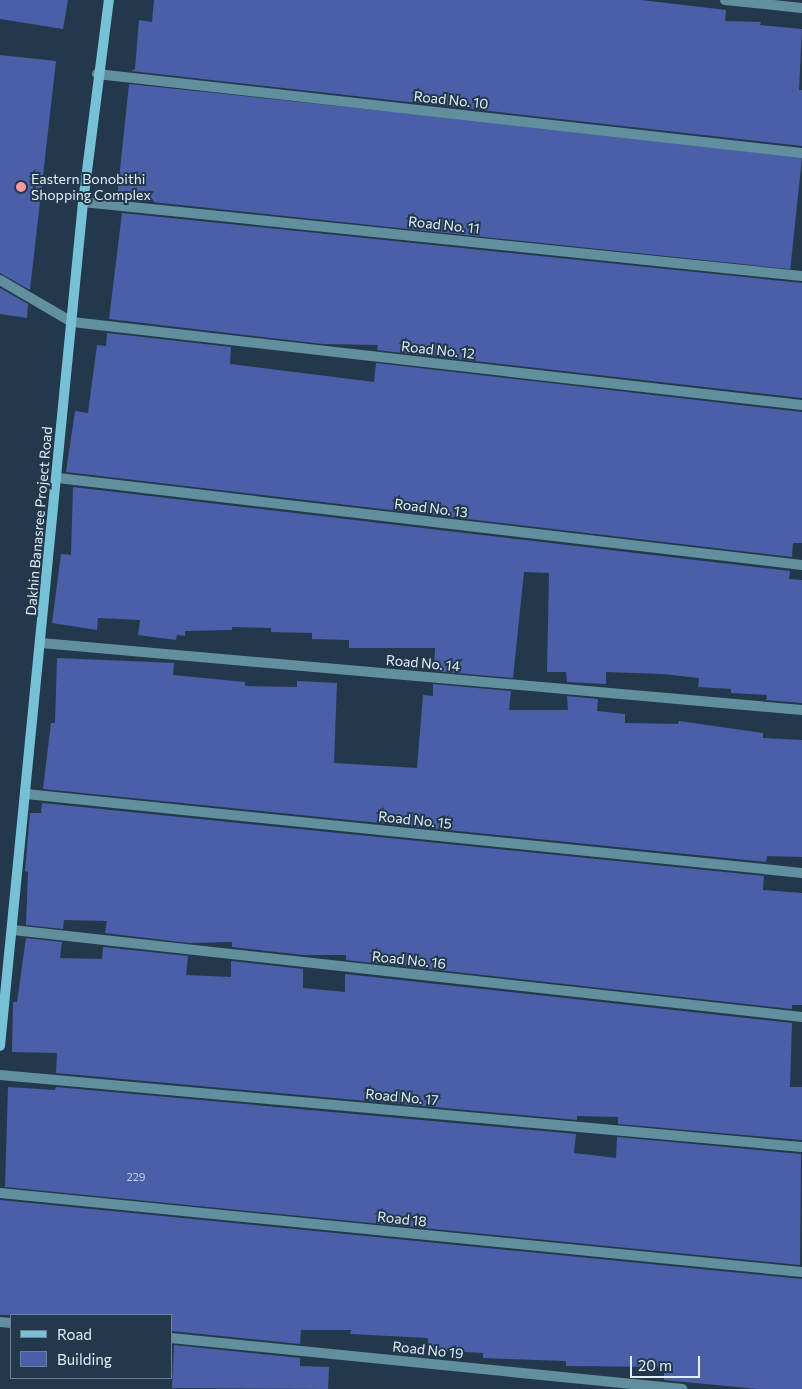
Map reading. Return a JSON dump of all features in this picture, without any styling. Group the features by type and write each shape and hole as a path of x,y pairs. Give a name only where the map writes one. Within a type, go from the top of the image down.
{"street":[{"name":"Dakhin Banasree Project Road","path":"0,1046 3,996 13,930 58,478 83,202 97,74 109,0"},
{"path":"724,0 802,8"},
{"name":"Road No. 10","path":"97,74 802,153"},
{"name":"Road No. 11","path":"83,202 802,276"},
{"path":"0,280 72,322"},
{"name":"Road No. 12","path":"72,322 802,405"},
{"name":"Road No. 13","path":"58,478 802,565"},
{"name":"Road No. 14","path":"41,643 802,710"},
{"name":"Road No. 15","path":"26,794 802,873"},
{"name":"Road No. 16","path":"13,930 802,1017"},
{"name":"Road No. 17","path":"0,1075 802,1147"},
{"name":"Road 18","path":"0,1193 802,1272"},
{"name":"Road No 19","path":"172,1338 682,1389"}],"building":[{"path":"0,0 68,0 63,29 0,19"},
{"path":"154,0 641,0 726,10 725,21 761,22 760,25 802,29 799,90 802,90 802,146 131,71 135,69 139,20 152,22"},
{"name":"Eastern Bonobithi Shopping Complex","path":"0,55 56,61 30,290 0,273"},
{"path":"129,84 802,155 790,269 117,198"},
{"path":"122,213 802,283 802,398 377,350 378,345 323,344 109,319"},
{"path":"0,288 28,304 27,318 0,314"},
{"path":"107,333 231,347 230,364 374,382 376,363 802,412 802,543 793,543 792,557 66,472 75,411 88,413 97,345 106,346"},
{"path":"73,487 790,571 789,579 802,580 802,703 766,700 767,695 731,693 731,689 698,687 699,678 663,674 606,672 606,684 567,682 566,672 547,672 549,573 524,572 513,678 434,671 435,648 349,648 349,640 312,639 312,633 271,632 271,628 232,627 232,630 185,631 185,636 177,635 176,640 138,635 140,620 98,618 97,630 52,623 61,554 71,555"},
{"path":"57,658 174,663 173,675 245,682 245,686 297,687 297,681 337,683 334,763 417,768 423,695 433,696 433,684 511,691 509,710 568,710 567,696 598,699 597,711 625,714 625,723 678,724 679,721 763,733 763,738 802,740 802,857 767,856 766,862 43,789 51,723 55,723"},
{"path":"42,803 764,876 763,890 802,893 802,1005 792,1005 792,1009 346,960 346,955 304,955 232,947 232,942 189,943 105,933 107,921 64,920 63,929 26,925 28,872 25,871 30,813 41,813"},
{"path":"26,938 62,942 60,958 102,959 103,947 188,956 186,975 231,977 231,961 303,969 303,988 345,992 345,974 792,1023 790,1087 802,1087 802,1140 618,1124 618,1117 577,1116 577,1120 56,1073 57,1053 12,1052 13,1002 17,1002"},
{"path":"8,1087 55,1090 56,1087 576,1134 574,1153 616,1158 617,1137 801,1154 800,1265 5,1187"},
{"path":"0,1200 802,1279 802,1389 758,1389 664,1380 664,1367 566,1366 566,1361 483,1358 483,1353 428,1350 428,1338 350,1334 351,1330 301,1330 300,1344 172,1331 172,1314 0,1315"},
{"path":"174,1345 300,1358 300,1366 329,1367 328,1389 172,1388"}],"place":[{"name":"Eastern Bonobithi Shopping Complex","path":"21,187"}]}
